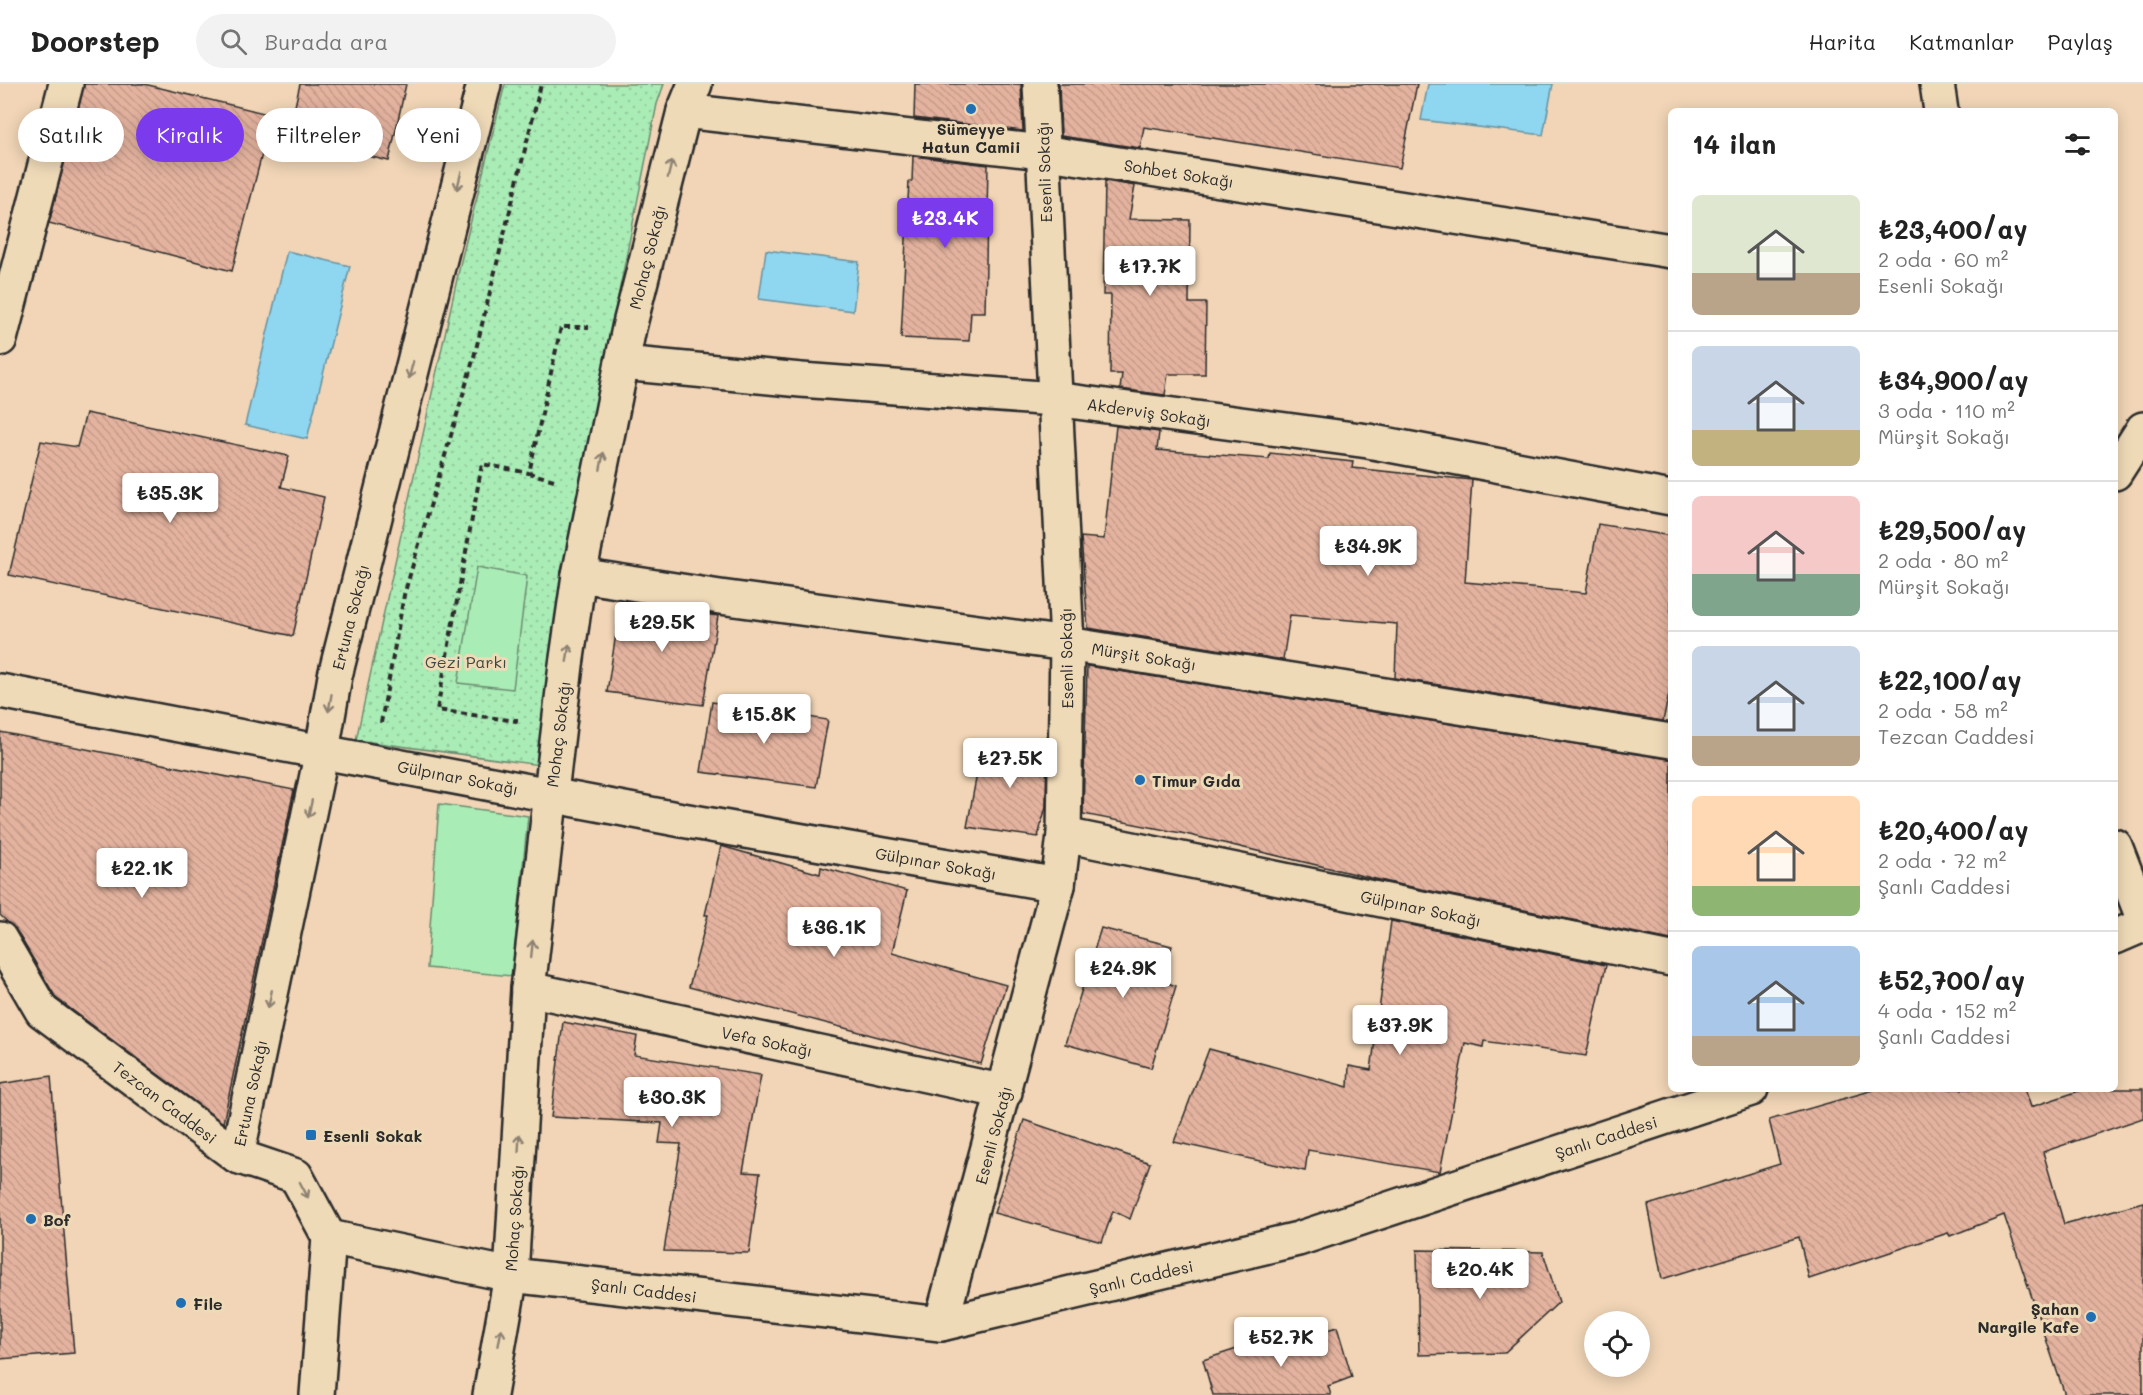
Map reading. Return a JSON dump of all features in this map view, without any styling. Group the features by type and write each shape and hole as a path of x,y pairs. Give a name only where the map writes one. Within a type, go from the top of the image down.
{"street":[{"path":"0,339 66,84"},
{"name":"Ertuna Sokağı","path":"237,1156 322,751 335,676 484,84"},
{"name":"Esenli Sokağı","path":"941,1324 1005,1092 1058,885 1064,835 1067,644 1040,84"},
{"path":"1937,84 1941,108"},
{"name":"Sohbet Sokağı","path":"689,98 1668,251"},
{"name":"Mohaç Sokağı","path":"490,1395 511,1275 528,989 550,794 579,575 629,328 689,98"},
{"name":"Akderviş Sokağı","path":"622,363 801,380 1054,399 1368,441 1668,497"},
{"path":"2118,467 2143,429"},
{"name":"Mürşit Sokağı","path":"579,575 731,599 1067,644 1668,741"},
{"name":"Gülpınar Sokağı","path":"0,691 375,762 1058,885"},
{"name":"Gülpınar Sokağı","path":"1064,835 1668,958"},
{"path":"2118,854 2143,918"},
{"path":"2118,936 2143,925"},
{"name":"Tezcan Caddesi","path":"0,939 42,1011 237,1156 297,1176 329,1237"},
{"name":"Vefa Sokağı","path":"528,989 1005,1092"},
{"name":"Şanlı Caddesi","path":"329,1237 511,1275 941,1324 1298,1239 1741,1092"},
{"path":"317,1395 329,1237"}],"path":[{"path":"375,762 404,595 474,357 541,84"},
{"path":"529,474 561,327 629,328"},
{"path":"517,711 516,721 437,710 482,464 554,478 553,490"}],"green space":[{"name":"Gezi Parkı","path":"505,84 664,84 657,104 613,322 540,765 356,740 461,261"},
{"path":"477,567 527,576 513,689 458,683"},
{"path":"439,804 528,816 512,976 427,968"}],"water":[{"path":"1428,84 1553,84 1543,135 1421,120"},
{"path":"766,250 859,262 853,311 759,299"},
{"path":"287,251 350,266 307,439 245,425"}],"building":[{"path":"84,84 144,84 243,108 136,108 136,162 244,162 244,108 256,111 256,162 260,162 232,271 49,223 64,162 124,162 124,108 78,108"},
{"path":"300,84 406,84 401,108 395,108 395,134 389,161 383,160 383,108 295,108"},
{"name":"Sümeyye Hatun Camii","path":"915,84 1021,84 1023,131 914,118"},
{"path":"1059,84 1417,84 1400,168 1144,127 1140,148 1061,136"},
{"path":"913,156 988,165 985,312 971,312 969,341 901,338 909,181 912,181"},
{"path":"1105,181 1135,186 1129,219 1190,220 1189,303 1206,303 1205,374 1168,374 1165,395 1120,389 1122,374 1110,374 1111,295 1103,295"},
{"path":"86,413 289,456 281,487 324,497 293,636 9,575 41,441 77,447"},
{"path":"1116,426 1159,432 1157,450 1269,459 1270,453 1353,462 1352,468 1472,480 1465,582 1586,593 1598,524 1668,536 1668,698 1663,721 1395,678 1397,624 1290,615 1283,660 1088,628 1081,537 1104,539"},
{"path":"621,601 718,616 703,705 607,692"},
{"path":"1087,666 1668,759 1668,939 1397,884 1181,833 1083,814"},
{"path":"712,702 828,720 816,787 701,772"},
{"path":"0,732 294,790 223,1123 56,998 16,930 0,915"},
{"path":"983,741 1047,748 1046,806 1038,837 967,827"},
{"path":"721,846 820,874 821,867 907,891 892,953 1006,985 981,1064 689,987 708,915 705,915"},
{"path":"1391,921 1606,965 1586,1056 1484,1041 1483,1047 1465,1043 1440,1172 1308,1150 1305,1171 1174,1142 1209,1049 1348,1087 1349,1066 1371,1070"},
{"path":"1101,928 1172,946 1162,981 1176,986 1151,1068 1065,1044"},
{"path":"563,1022 637,1036 634,1055 761,1075 743,1172 760,1173 749,1253 664,1251 681,1144 659,1143 662,1123 551,1117"},
{"name":"Bof","path":"51,1076 74,1353 0,1359 0,1084"},
{"path":"2118,1089 2143,1089 2143,1118 2043,1152 2064,1224 2143,1202 2143,1395 2065,1395 2004,1215 1950,1236 1948,1233 1809,1279 1799,1237 1662,1279 1648,1205 1780,1164 1769,1120 1867,1092 2026,1092 2031,1107 2076,1092 2118,1092"},
{"path":"1024,1120 1150,1163 1130,1219 1113,1211 1102,1242 994,1213"},
{"path":"1417,1250 1543,1252 1559,1302 1504,1353 1419,1355"},
{"path":"1337,1327 1352,1377 1328,1386 1331,1395 1213,1395 1203,1360 1252,1344 1255,1352"}],"place":[{"name":"Sümeyye Hatun Camii","path":"971,109"},
{"name":"Timur Gıda","path":"1140,780"},
{"name":"Esenli Sokak","path":"311,1135"},
{"name":"Bof","path":"31,1219"},
{"name":"File","path":"181,1303"},
{"name":"Şahan Nargile Kafe","path":"2091,1317"}]}
